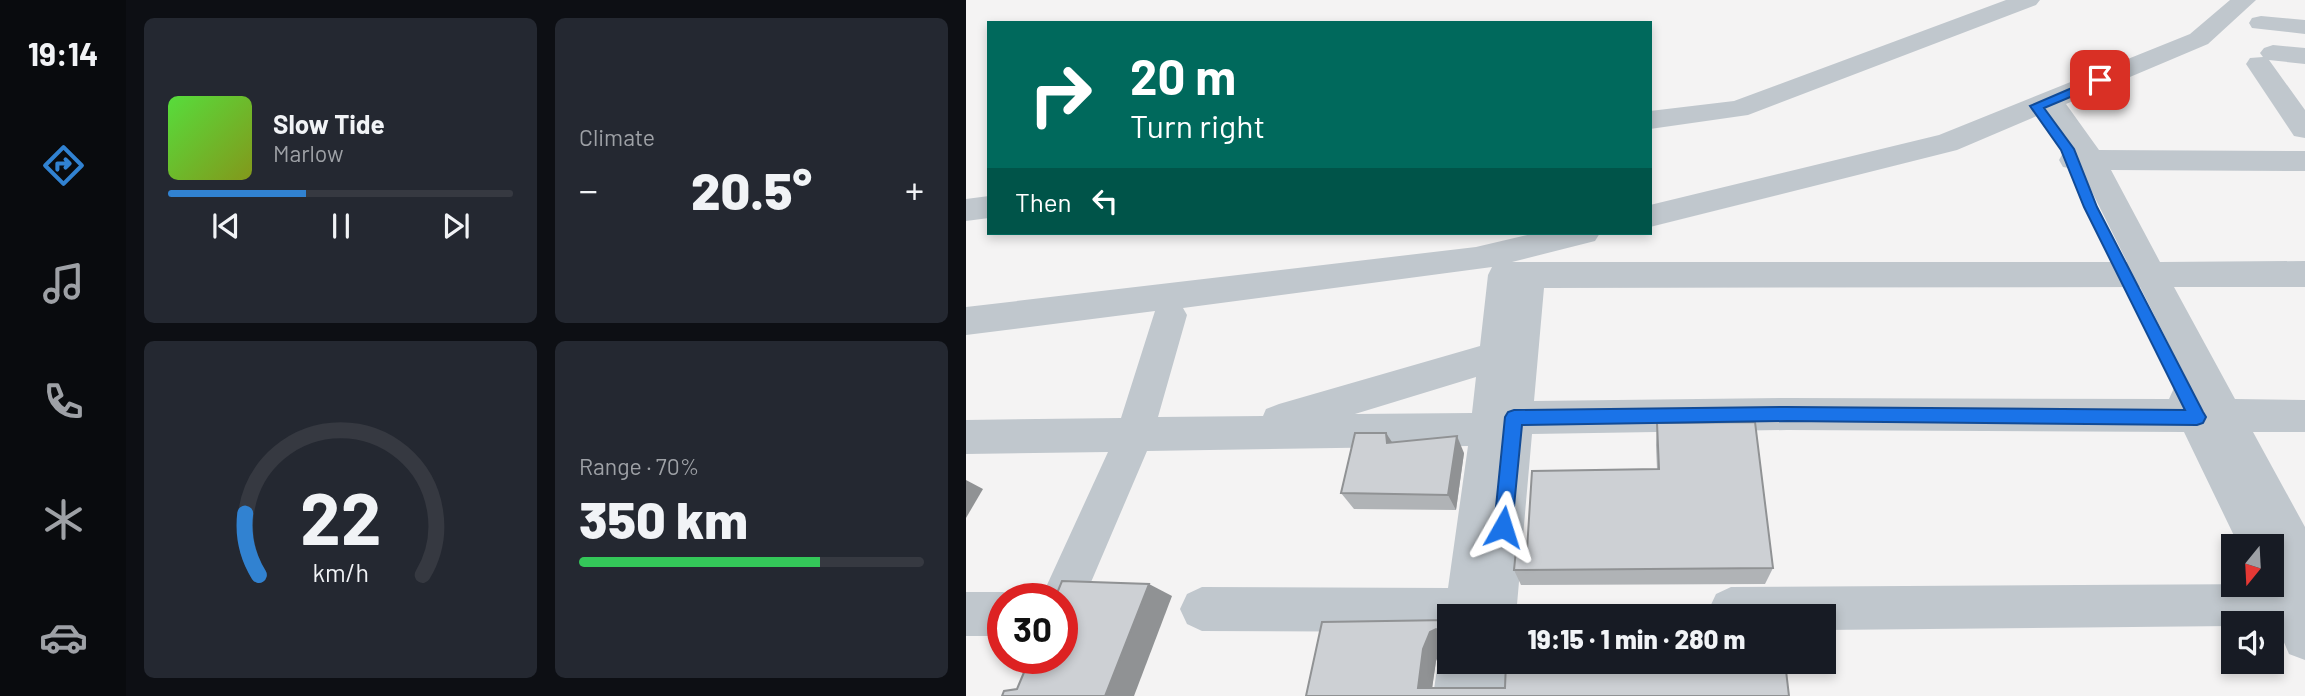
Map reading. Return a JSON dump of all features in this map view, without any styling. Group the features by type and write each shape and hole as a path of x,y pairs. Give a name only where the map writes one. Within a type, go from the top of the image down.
{"street":[{"path":"1652,120 1738,109 2028,0"},
{"path":"1652,216 1947,143 2199,39 2244,0"},
{"path":"2261,23 2305,27"},
{"path":"2235,160 2305,129 2266,58 2305,56"},
{"path":"1836,606 2295,597 2211,418 2081,160 2043,103"},
{"path":"2081,160 2305,161"},
{"path":"966,210 987,207"},
{"path":"966,321 1476,259 1576,235"},
{"path":"1492,604 1498,421 1496,356 1504,275 2305,274"},
{"path":"1498,421 1530,275"},
{"path":"1069,583 1134,436 1170,315"},
{"path":"1236,434 1496,356"},
{"path":"966,437 1236,434 1498,421 1801,414 2211,418 2305,416"},
{"path":"2211,418 2255,534"},
{"path":"1202,608 1437,611"},
{"path":"966,614 987,614"},
{"path":"1457,696 1460,674"},
{"path":"1488,696 1490,674"}],"building":[{"path":"1755,422 1773,568 1514,570 1516,550 1527,550 1532,471 1659,469 1657,423"},
{"path":"1355,433 1386,433 1387,443 1457,436 1448,495 1341,493"},
{"path":"1062,581 1149,584 1105,696 1002,696 1004,691 1017,689 1023,674 1078,674 1078,583 1061,583"},
{"path":"1437,620 1437,630 1430,632 1423,649 1418,688 1505,688 1506,674 1786,674 1789,696 1306,696 1322,622"}],"route":[{"path":"1503,527 1514,417 1787,414 2197,417 2091,207 2068,149 2037,106 2100,80"}]}
